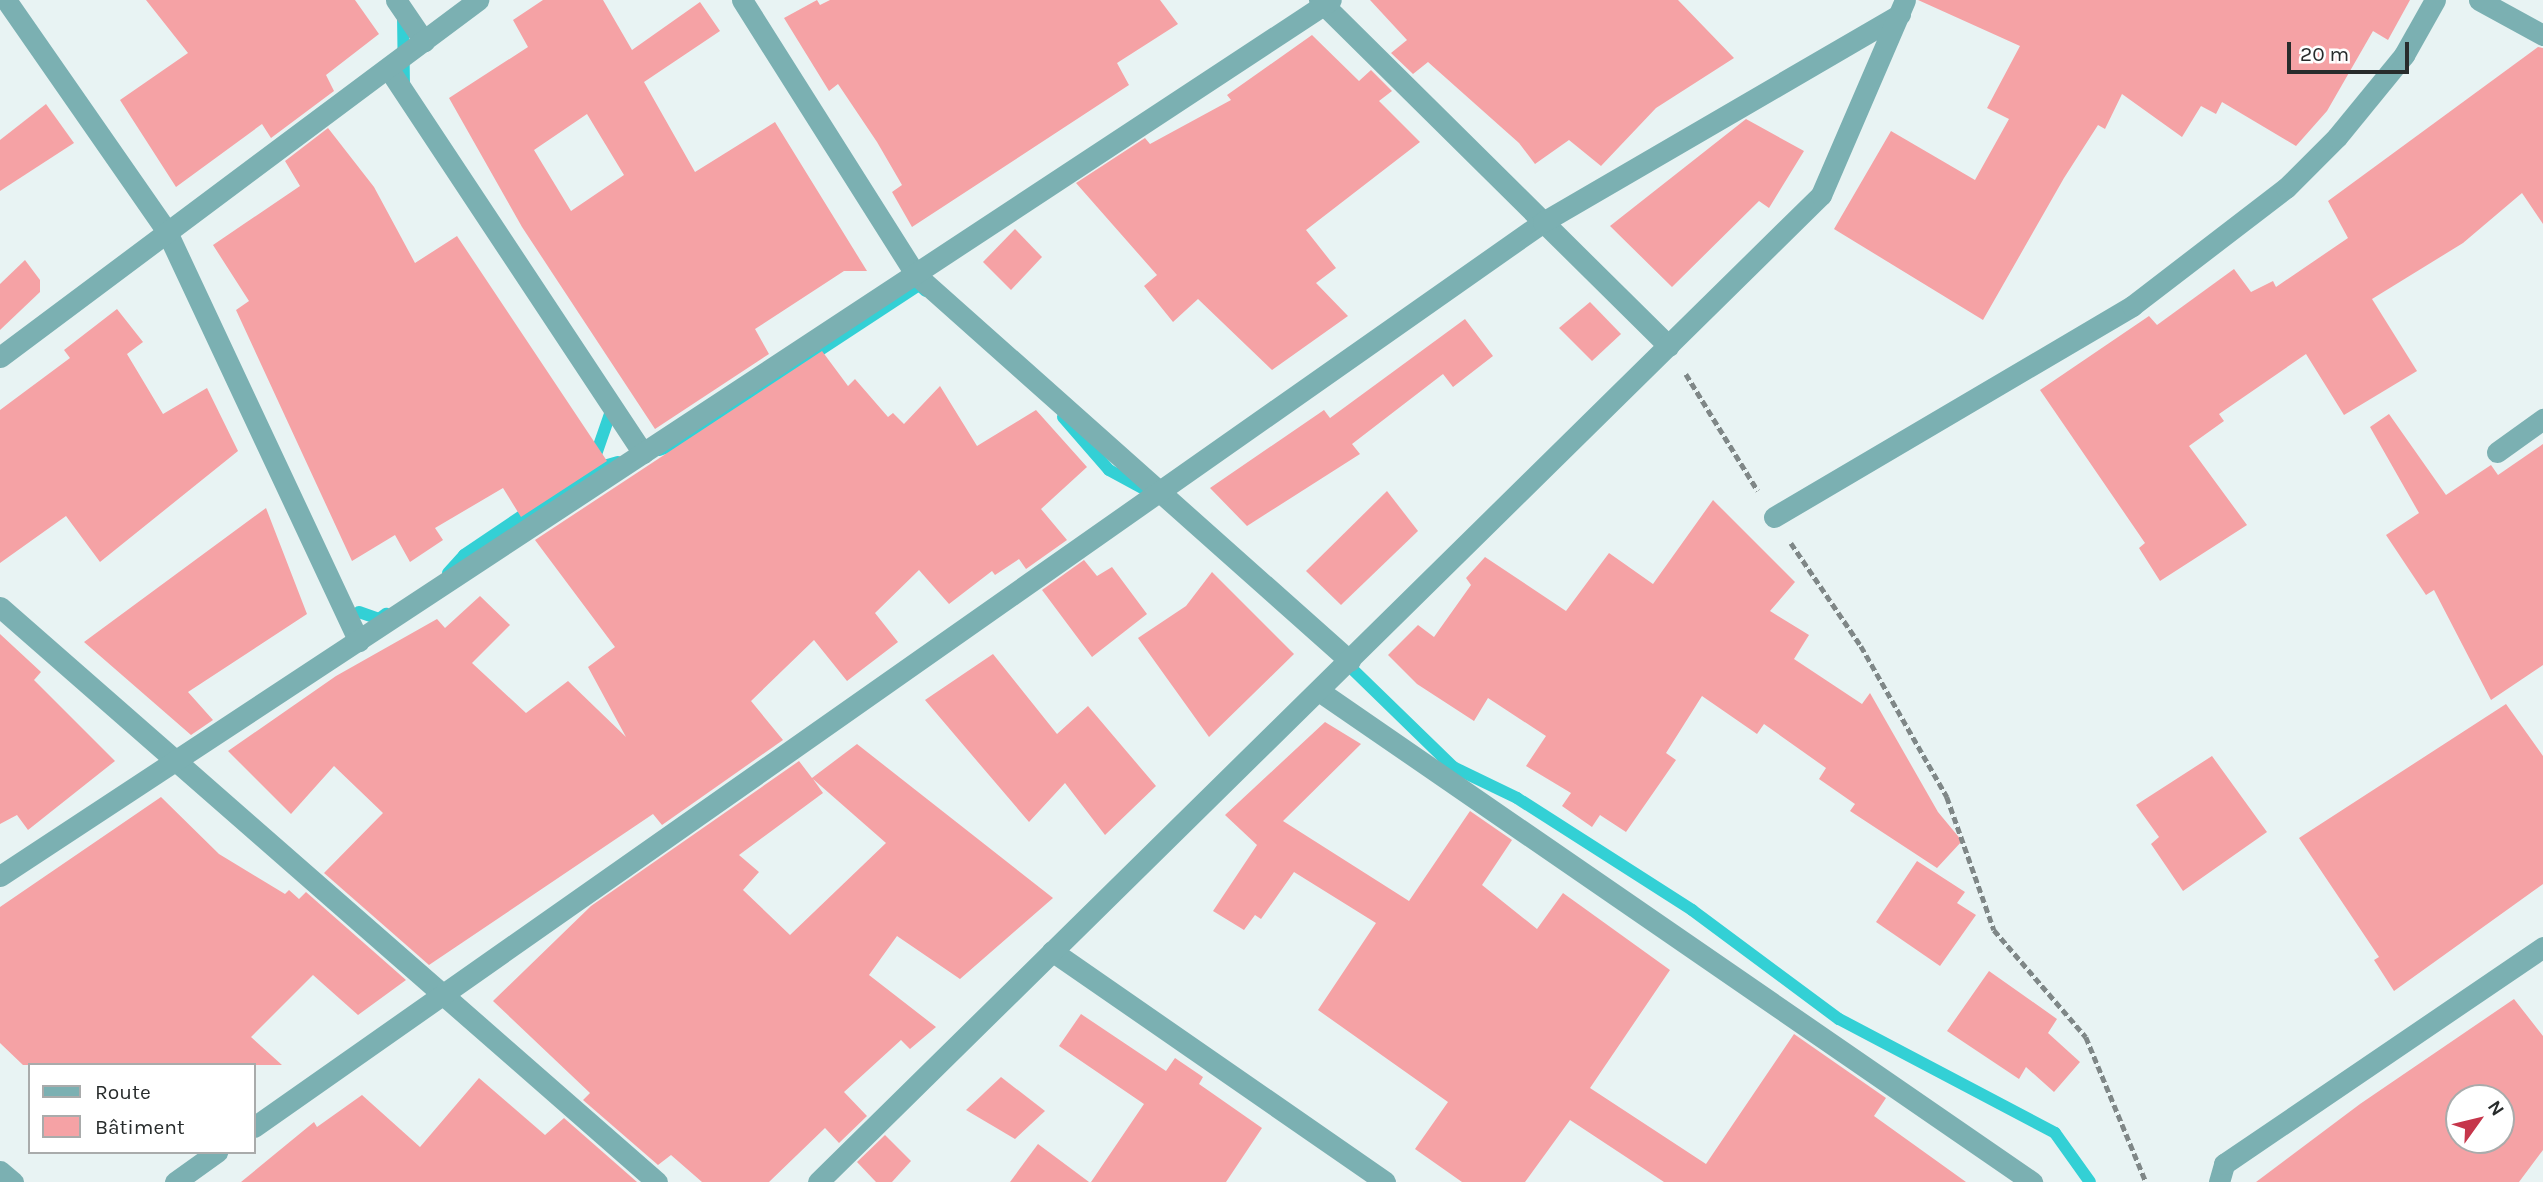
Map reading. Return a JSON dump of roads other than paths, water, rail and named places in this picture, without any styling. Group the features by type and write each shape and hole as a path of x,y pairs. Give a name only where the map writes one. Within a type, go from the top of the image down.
{"street":[{"path":"6,0 167,232 359,641"},
{"path":"396,0 424,41"},
{"path":"0,357 478,0"},
{"path":"742,0 915,274 1350,661"},
{"path":"1774,517 2132,306 2286,188 2337,137 2404,55 2435,0"},
{"path":"2479,0 2543,35"},
{"path":"0,876 1324,2 1669,346"},
{"path":"256,1126 1543,222 1903,7"},
{"path":"818,1182 1821,195 1903,7"},
{"path":"388,68 643,453"},
{"path":"2497,452 2543,419"},
{"path":"0,607 657,1182"},
{"path":"1319,691 2032,1182"},
{"path":"2219,1182 2224,1164 2543,947"},
{"path":"1052,951 1385,1182"},
{"path":"175,1182 215,1154"},
{"path":"0,1171 13,1182"}],"waterway":[{"path":"403,15 404,88"},
{"path":"659,450 677,444 919,285 926,291"},
{"path":"593,463 612,408"},
{"path":"1063,417 1109,470 1148,491"},
{"path":"448,573 464,555 590,470 618,462"},
{"path":"359,612 379,619 386,614"},
{"path":"1343,660 1453,767 1517,798 1692,910 1839,1019 2055,1133 2090,1182"}]}
